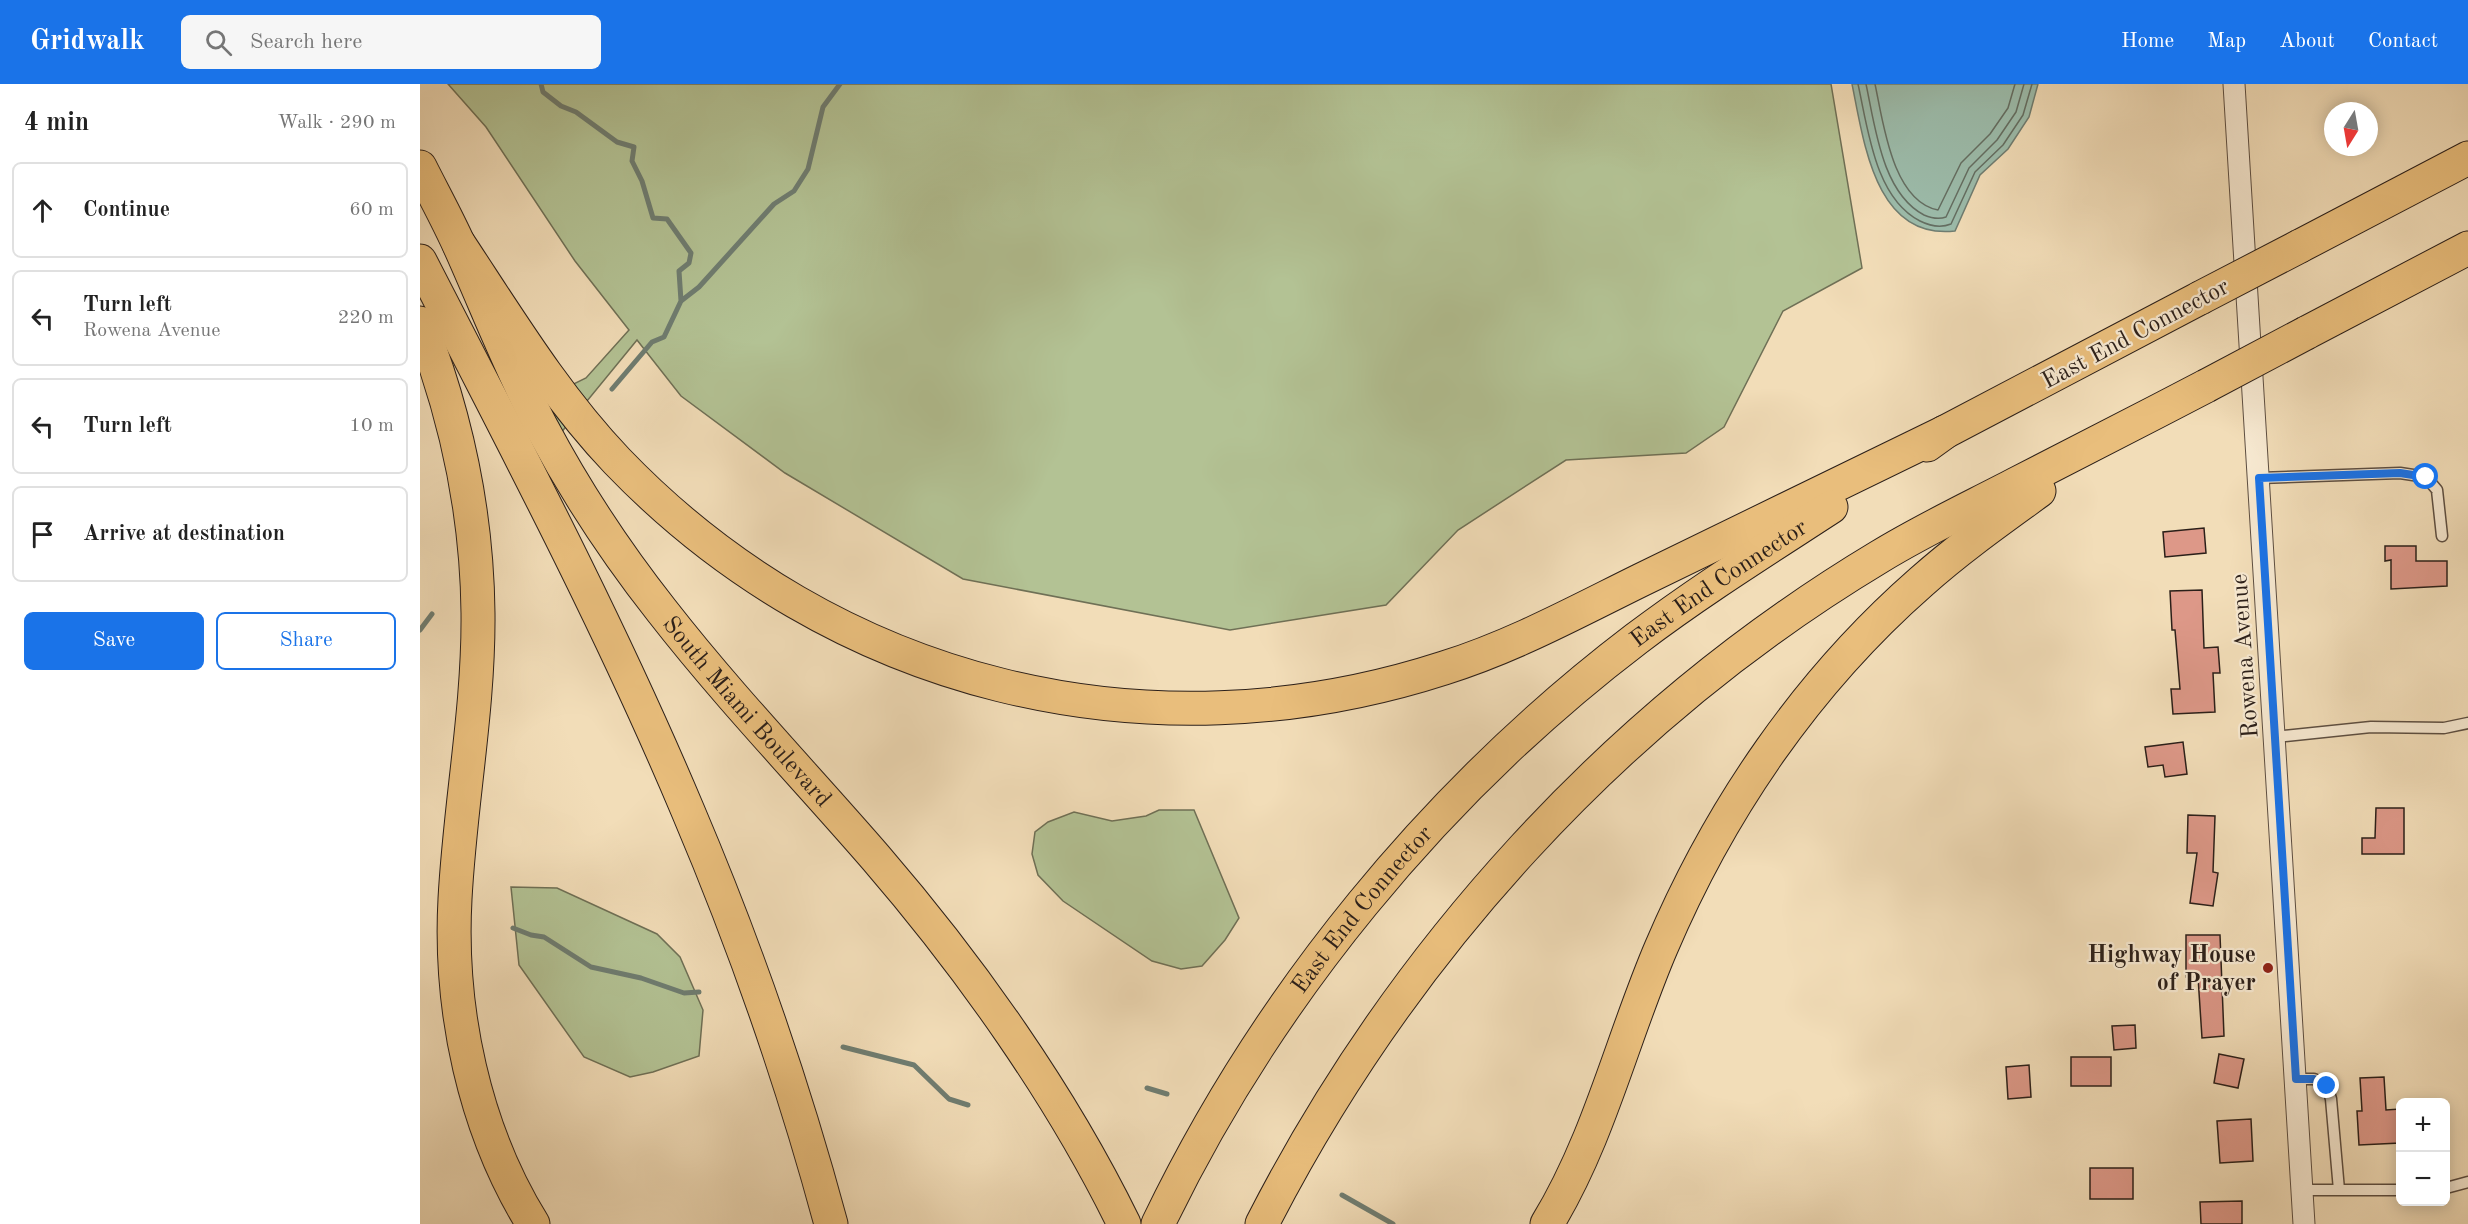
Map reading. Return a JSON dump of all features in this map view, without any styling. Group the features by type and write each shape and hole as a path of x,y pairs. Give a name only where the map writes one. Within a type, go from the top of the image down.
{"highway":[{"name":"East End Connector","path":"1158,1224 1198,1146 1241,1074 1287,1004 1338,935 1447,808 1562,699 1636,639 1704,590 1945,432 2468,158"},
{"name":"South Miami Boulevard","path":"420,166 459,244 517,378 542,427 598,521 661,610 879,861 979,990 1028,1059 1073,1129 1124,1224"},
{"path":"459,244 536,360 593,434 642,486 737,564 807,609 919,661 989,683 1080,702 1183,710 1286,704 1367,690 1447,668 1523,639 1562,621 1624,588 1945,432"},
{"path":"1262,1224 1318,1121 1361,1054 1455,926 1563,807 1681,698 1810,601 1878,557 1933,526 2468,248"},
{"path":"420,261 585,585 683,799 750,964 802,1120 831,1224"},
{"path":"420,323 437,370 459,450 473,531 477,571 476,693 455,901 456,984 470,1067 482,1108 504,1167 533,1224"},
{"path":"1547,1224 1587,1143 1644,988 1676,912 1735,803 1781,735 1854,647 1920,582 1984,530 2125,428"}],"street":[{"name":"Rowena Avenue","path":"2234,84 2304,1224"}],"lane":[{"path":"2259,478 2400,473 2426,477 2437,490 2442,536"},
{"path":"2275,737 2371,728 2444,728 2468,723"},
{"path":"2296,1079 2314,1079 2327,1086 2331,1099 2339,1190"},
{"path":"2450,1187 2468,1182"},
{"path":"2302,1190 2396,1190"}],"green space":[{"path":"448,84 1831,84 1862,268 1783,311 1724,427 1686,453 1566,460 1458,530 1386,605 1230,630 963,579 785,473 681,396 637,340 560,434 541,400 586,378 629,330 575,261 486,127"},
{"path":"1159,810 1194,810 1239,918 1225,940 1202,966 1181,969 1152,961 1063,901 1038,875 1032,854 1035,832 1048,822 1074,812 1112,821 1146,816"},
{"path":"511,887 557,888 657,934 680,957 703,1010 699,1056 653,1072 630,1077 584,1057 519,965"}],"water":[{"path":"1852,84 2038,84 2029,117 2008,149 1980,175 1955,231 1928,230 1907,220 1890,204 1878,183 1869,158"}],"building":[{"path":"2204,528 2206,553 2165,557 2163,532"},
{"path":"2385,546 2416,546 2416,561 2447,561 2447,586 2391,589 2391,560 2385,561"},
{"path":"2202,590 2204,648 2218,647 2220,673 2213,673 2215,712 2173,714 2171,689 2180,689 2175,630 2172,630 2170,591"},
{"path":"2183,742 2187,774 2165,777 2163,765 2148,767 2145,747"},
{"path":"2376,808 2404,808 2404,854 2362,854 2362,838 2375,838"},
{"path":"2188,815 2215,816 2213,872 2218,873 2213,906 2190,903 2197,853 2187,853"},
{"path":"2186,935 2220,935 2224,1036 2202,1038 2198,977 2186,977"},
{"path":"2135,1025 2136,1048 2114,1050 2112,1026"},
{"path":"2219,1054 2244,1059 2238,1088 2214,1083"},
{"path":"2071,1057 2111,1057 2111,1086 2071,1086"},
{"path":"2029,1065 2031,1097 2008,1099 2006,1067"},
{"path":"2384,1077 2386,1110 2396,1109 2396,1143 2359,1145 2357,1111 2362,1111 2360,1078"},
{"path":"2251,1119 2253,1161 2220,1163 2217,1121"},
{"path":"2090,1168 2133,1168 2133,1199 2090,1199"},
{"path":"2242,1201 2242,1224 2201,1224 2200,1202"}],"waterway":[{"path":"541,84 543,92 561,106 576,112 617,142 634,147 632,161 642,181 653,218 667,219 691,253 689,263 679,271 681,301"},
{"path":"612,389 652,342 664,337 681,301 699,287 774,204 794,191 808,169 823,107 840,84"},
{"path":"420,630 432,614"},
{"path":"513,928 544,937 591,967 641,978 684,993 699,992"},
{"path":"843,1047 914,1065 949,1099 968,1105"},
{"path":"1147,1088 1167,1094"},
{"path":"1342,1195 1393,1224"}],"place":[{"name":"Highway House of Prayer","path":"2268,968"}],"route":[{"path":"2327,1086 2314,1079 2296,1079 2259,478 2400,473 2426,477"}]}
